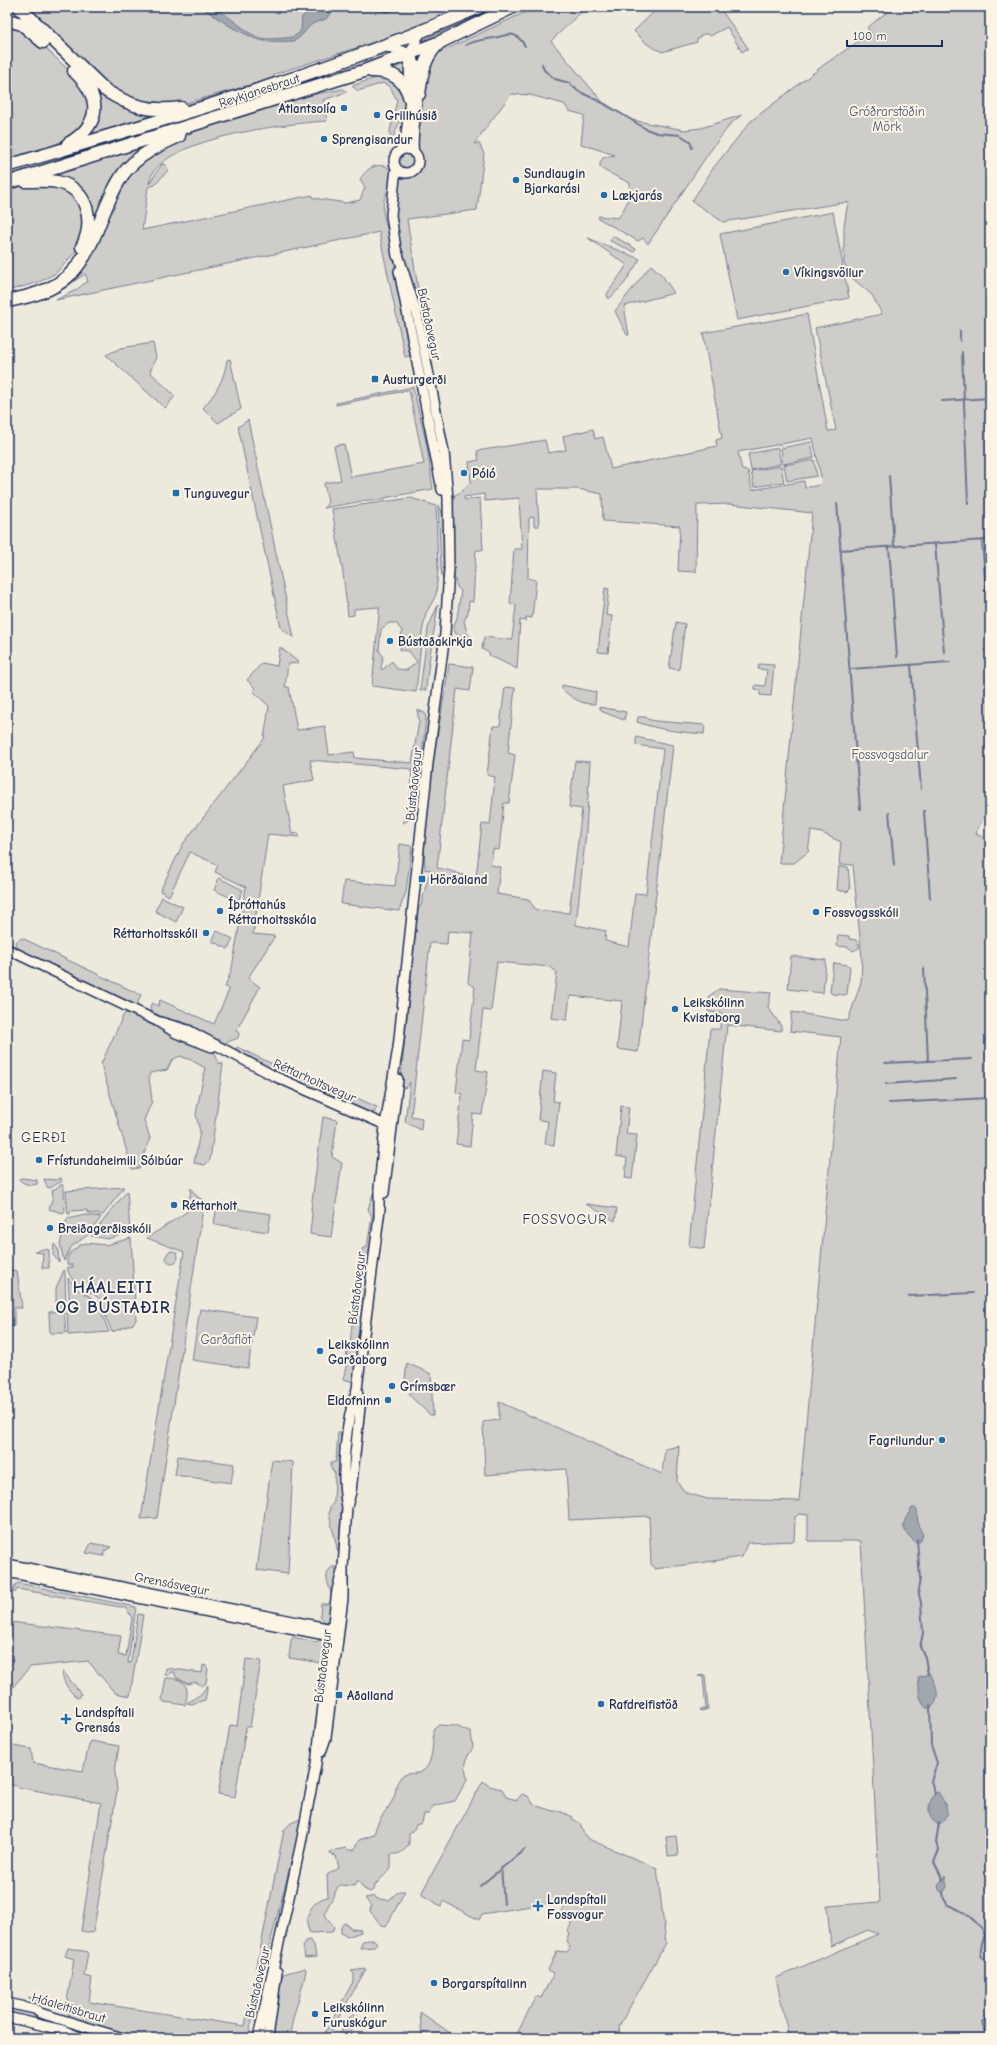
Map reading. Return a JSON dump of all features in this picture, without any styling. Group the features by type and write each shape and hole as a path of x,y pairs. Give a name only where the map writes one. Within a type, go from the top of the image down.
{"highway":[{"path":"19,7 105,90 121,100 137,107 158,109 208,105"},
{"name":"Reykjanesbraut","path":"7,166 208,105 384,47 420,33 478,7"},
{"name":"Reykjanesbraut","path":"8,182 211,120 364,71 440,42 513,7"},
{"path":"7,20 22,24 34,33 80,77 91,91 94,102 92,123 82,134 54,152"},
{"path":"414,96 428,54 440,42"},
{"path":"364,71 391,73 405,85 414,96"},
{"path":"7,301 36,295 50,289 70,275 86,255 111,195 125,172 140,157 154,148 211,120"},
{"path":"7,293 32,288 60,274 76,257 83,246 89,221 86,206 80,196 70,187 57,182 8,182"}],"main road":[{"path":"384,47 402,50 409,55 420,33"},
{"name":"Bústaðavegur","path":"394,193 404,177 417,164 414,153 413,135 414,62 409,55"},
{"name":"Bústaðavegur","path":"258,2038 282,1931 316,1764 335,1633 337,1590 342,1568 347,1507 343,1491 346,1442 350,1407 357,1389 379,1214 385,1188 389,1126 399,1066 398,1048 428,763 445,630 449,582 447,523 439,467 409,324 391,215 396,168 394,160 400,151 406,135 414,96"},
{"path":"400,151 408,150 414,153"},
{"path":"396,168 402,172 410,172"},
{"name":"Réttarholtsvegur","path":"7,950 157,1021 187,1039 224,1053 228,1053 274,1076 389,1126"},
{"name":"Grensásvegur","path":"7,1564 335,1633"},
{"name":"Grensásvegur","path":"7,1572 335,1633"},
{"name":"Bústaðavegur","path":"268,2038 282,1931"},
{"name":"Háaleitisbraut","path":"7,2002 35,2009 40,2013 122,2038"},
{"name":"Háaleitisbraut","path":"7,2017 62,2030 82,2038"}],"green space":[{"path":"7,7 15,7 98,89 165,114 76,142 87,134 94,89 30,26 7,17"},
{"path":"23,7 462,7 399,34 275,74 272,79 179,105 157,108 108,88"},
{"path":"498,7 504,7 418,46 420,41"},
{"path":"536,7 589,7 578,15 551,41 606,106 632,120 684,130 701,128 742,115 731,123 708,154 648,244 643,238 638,241 598,218 599,216 618,218 627,201 630,192 630,183 600,167 600,162 604,157 615,155 581,144 584,115 569,111 564,104 530,95 511,94 474,144 479,143 484,154 477,210 407,219 422,314 420,313 398,237 393,209 395,174 421,108 424,79 436,54"},
{"path":"659,7 719,7 748,48 742,52 727,27 710,36 708,34 703,34 697,39 697,42 662,52 647,44 634,31"},
{"name":"Fossvogsdalur","path":"893,7 990,7 990,802 976,833 990,842 988,884 990,898 990,2038 789,2038 776,1978 878,1934 868,1930 831,1946 827,1906 880,1902 861,1541 808,1541 808,1515 799,1514 795,1517 794,1541 747,1543 742,1557 655,1569 651,1564 649,1516 569,1520 566,1469 485,1475 483,1422 499,1420 499,1402 662,1474 665,1449 679,1446 677,1482 686,1493 708,1499 799,1501 841,1037 790,1031 792,1012 848,1021 861,982 862,959 853,865 839,864 841,842 822,833 811,831 808,852 794,863 779,863 812,513 730,504 697,505 696,572 678,571 680,526 603,521 602,494 578,489 537,489 539,526 534,526 534,517 529,518 528,578 536,580 532,618 526,617 526,621 520,620 517,669 489,655 489,653 482,649 484,637 512,640 516,605 510,604 514,549 522,549 519,498 485,501 484,494 464,497 465,500 480,498 483,550 476,550 473,602 469,601 468,613 464,621 467,633 473,640 469,643 456,634 453,628 457,618 461,591 457,587 454,576 451,508 455,495 463,491 463,489 471,482 469,462 479,460 477,451 545,440 548,453 566,450 563,436 593,429 595,439 603,437 611,469 717,446 716,440 722,438 703,333 807,314 828,431 836,430 815,328 882,314 872,295 851,277 844,263 844,226 848,202 723,222 692,201 714,167 751,121 825,64 871,33 867,28","holes":["813,438 822,482 819,485 805,488 804,481 752,490 748,471 742,470 738,452"]},
{"path":"7,25 22,28 33,36 84,85 91,113 75,135 54,145 7,159"},
{"path":"398,53 311,83 7,177 7,169 323,74 360,60 379,55"},
{"path":"404,64 408,80 390,70"},
{"path":"380,76 394,79 407,101 405,112 403,112 393,138 390,135 390,131 397,100 390,87 383,83 358,91 352,86"},
{"path":"343,89 347,92 323,100 327,121 285,125 226,136 198,144 173,155 156,168 149,184 162,164 166,165 168,170 155,185 148,187 142,230 312,195 313,198 346,203 360,200 365,187 360,179 362,176 375,166 387,167 392,172 390,193 386,193 383,207 384,216 413,355 405,357 379,232 56,300 76,290 88,281 85,274 64,288 51,293 60,287 134,166 170,142 202,128 305,96"},
{"path":"173,135 140,154 123,170 110,193 83,256 71,270 58,282 43,290 7,299 7,295 23,292 52,281 66,271 78,258 86,245 90,230 91,216 87,203 79,192 66,183 48,178 47,175"},
{"path":"39,183 53,184 75,194 85,217 78,249 56,273 39,282 7,291 7,189"},
{"name":"Víkingsvöllur","path":"833,212 849,298 737,320 720,234"},
{"path":"613,236 636,249 634,252 610,241"},
{"path":"588,238 640,259 624,284 610,298 608,298 607,294 627,265"},
{"path":"651,265 662,275 674,293 624,306 629,335 627,335 615,311"},
{"path":"153,343 156,357 150,372 175,396 165,408 106,355 121,348"},
{"path":"230,359 241,409 218,423 203,408 219,386 224,374 227,360"},
{"path":"413,387 427,446 433,489 384,498 384,500 368,500 324,508 328,502 324,483 341,480 334,446 344,444 351,477 424,464 409,390 336,405 336,403"},
{"path":"248,420 294,638 281,628 238,427"},
{"path":"811,442 814,458 783,464 781,448"},
{"path":"778,448 781,464 751,470 748,454"},
{"path":"814,460 817,476 787,481 784,465"},
{"path":"781,466 784,482 754,487 751,471"},
{"path":"411,498 436,506 438,569 436,595 426,613 422,633 416,692 372,686 379,607 354,609 354,615 348,616 343,573 332,509","holes":["389,623 396,623 402,631 400,650 409,651 417,662 407,670 397,669 392,661 382,670 383,656 379,650 381,629"]},
{"path":"438,505 441,510 444,530 444,585 441,570"},
{"path":"605,588 609,589 606,615 612,616 608,653 598,652"},
{"path":"438,605 426,690 420,690 428,628"},
{"path":"676,622 685,624 679,670 669,668"},
{"path":"280,647 299,663 288,664 285,687 289,687 297,730 325,726 329,755 354,752 355,758 412,763 419,721 417,710 425,713 426,718 417,804 412,818 403,823 404,816 409,812 412,769 310,760 314,780 283,786 292,834 298,833 299,837 268,834 253,934 275,936 248,978 260,987 236,1031 239,1033 238,1038 222,1044 193,1029 194,1026 177,1020 175,1024 151,1011 150,1006 152,1003 158,1006 160,1000 214,1024 229,990 225,987 232,968 246,887 215,872 218,865 190,852 169,896 160,891 183,844 264,739 269,706 253,691 255,688 247,680 262,663 277,666"},
{"path":"449,664 473,667 470,691 457,689 437,868 476,878 482,824 490,825 495,777 487,775 493,726 500,726 505,687 515,688 508,753 515,755 509,803 504,803 499,850 493,849 491,865 500,867 497,894 528,899 536,910 569,913 582,809 569,807 575,761 590,762 586,832 576,925 606,931 605,941 629,947 635,893 646,894 663,749 636,745 636,737 673,745 638,1052 617,1049 622,1001 570,996 567,1020 551,1018 557,972 550,967 497,962 491,1011 483,1010 476,1070 488,1072 482,1115 473,1114 470,1146 456,1144 462,1094 456,1092 462,1039 469,1040 475,987 468,983 473,933 448,931 447,944 430,943 411,1116 422,1118 421,1130 405,1122 410,1082 405,1088 400,1087 418,909 421,905 430,871 430,869 425,870 428,792"},
{"path":"759,664 774,665 771,696 760,695 760,690 755,689 755,685 765,686 767,670 758,669"},
{"path":"562,685 596,692 595,704 582,702 573,698 562,689"},
{"path":"599,707 626,712 624,720 603,712"},
{"path":"638,717 646,717 647,719 655,721 705,725 704,734 654,727 637,722"},
{"path":"400,844 412,846 406,892 399,911 341,904 344,881 395,886"},
{"path":"839,866 848,867 850,889 847,892 837,890"},
{"path":"219,878 243,890 238,901 214,890"},
{"path":"162,897 183,907 176,922 155,911"},
{"path":"217,931 233,939 228,949 212,941"},
{"path":"838,935 849,936 849,939 856,940 859,944 859,948 853,951 848,947 837,946"},
{"path":"22,938 141,995 136,1007 14,947 17,941"},
{"path":"791,956 826,960 823,993 788,989"},
{"path":"835,963 848,965 850,967 847,994 845,995 832,994 830,992 833,965"},
{"path":"719,989 771,993 768,1007 781,1026 781,1031 727,1025 704,1249 689,1246 710,1029 720,1029 721,1013 708,1012 709,996"},
{"path":"127,1013 155,1026 180,1041 215,1053 218,1063 223,1064 210,1160 205,1165 194,1163 200,1132 196,1114 205,1068 180,1056 172,1060 167,1070 150,1073 149,1077 152,1101 144,1120 150,1138 139,1168 132,1169 101,1064 124,1014"},
{"path":"237,1047 341,1097 339,1101 248,1059 235,1050"},
{"path":"543,1071 556,1073 553,1101 559,1102 554,1145 545,1144 548,1121 538,1120"},
{"path":"348,1094 377,1107 374,1113 360,1109 345,1102"},
{"path":"621,1106 629,1107 626,1134 637,1135 632,1179 625,1178 627,1158 616,1156"},
{"path":"323,1117 337,1120 332,1157 342,1163 331,1237 310,1234 311,1209"},
{"path":"380,1172 354,1382 343,1379 348,1359 346,1358 348,1346 350,1346 352,1324 355,1324 364,1257 362,1249 367,1247 372,1216 368,1209"},
{"path":"61,1178 62,1181 50,1188 47,1187 44,1179 56,1180"},
{"path":"19,1179 37,1180 37,1184 32,1185 24,1183"},
{"path":"62,1184 64,1188 65,1211 63,1213 49,1209 53,1196 52,1191"},
{"path":"124,1187 103,1215 87,1213 87,1210 70,1211 70,1214 68,1214 66,1191"},
{"path":"191,1188 196,1196 204,1202 157,1518 141,1519 184,1252 147,1238 188,1211"},
{"path":"127,1191 130,1232 108,1239 91,1236"},
{"path":"586,1204 617,1208 615,1221"},
{"path":"217,1206 271,1214 268,1232 214,1224"},
{"path":"85,1215 101,1217 89,1234 71,1247 64,1261 60,1244 67,1219"},
{"path":"131,1238 136,1320 133,1324 112,1332 105,1315 103,1302 74,1281 67,1268 73,1267 73,1265 67,1265 67,1259 70,1253 80,1245 86,1243 106,1245"},
{"path":"54,1244 58,1249 59,1262 53,1255"},
{"path":"43,1249 49,1250 49,1268 42,1268 43,1253 34,1252"},
{"path":"174,1251 177,1252 177,1262 170,1263 167,1262 166,1255 167,1252"},
{"path":"7,1269 17,1271 22,1308 14,1308 14,1326 7,1327"},
{"path":"64,1270 66,1308 56,1305 56,1288"},
{"path":"68,1278 77,1289 101,1303 102,1314 109,1332 68,1335 67,1311 70,1310"},
{"name":"Garðaflöt","path":"200,1309 256,1317 248,1368 192,1360"},
{"path":"64,1311 66,1333 50,1333 49,1312"},
{"path":"407,1363 431,1374 433,1415 430,1415 409,1395 411,1386 405,1379"},
{"path":"338,1431 342,1438 342,1503 338,1552 329,1514 330,1507 334,1502 335,1473 331,1468 331,1462 336,1462"},
{"path":"178,1456 234,1464 231,1483 175,1475"},
{"path":"272,1460 293,1462 288,1574 257,1570"},
{"path":"91,1543 112,1547 104,1551 104,1556 86,1553"},
{"path":"332,1567 335,1567 338,1576 330,1621 325,1622 320,1616 321,1604 329,1604 331,1600 327,1576 328,1571"},
{"path":"18,1583 136,1607 128,1663 131,1663 138,1614 143,1615 130,1696 115,1693 88,1661 30,1667 7,1694 7,1618 11,1618 11,1622 121,1636 118,1655 126,1656 132,1618 126,1608 17,1589 15,1593 13,1591 15,1585"},
{"path":"293,1637 316,1642 322,1639 326,1646 315,1735 322,1663 289,1658 291,1640"},
{"path":"246,1659 261,1661 250,1727 246,1727 235,1797 218,1794 230,1725 237,1726"},
{"path":"203,1665 208,1669 206,1683 202,1686 196,1682 188,1684 176,1677 174,1672 171,1672 168,1676 165,1674 166,1668 202,1673"},
{"path":"63,1671 81,1694 79,1698 76,1697 67,1687 63,1678"},
{"path":"705,1675 708,1709 701,1711 700,1709 706,1709 703,1677 698,1676"},
{"path":"166,1678 173,1678 183,1682 187,1689 185,1705 164,1702 162,1699"},
{"path":"208,1685 205,1700 191,1704 187,1703 201,1694"},
{"path":"438,1725 456,1726 471,1733 473,1747 467,1758 465,1768 467,1779 455,1801 433,1806 429,1814 424,1814 422,1823 416,1825 413,1831 409,1834 409,1844 403,1851 391,1854 391,1868 375,1885 374,1890 370,1892 364,1889 358,1880 354,1886 339,1885 324,1914 334,1927 332,1932 310,1933 307,1922 310,1910 317,1902 328,1897 327,1875 339,1868 336,1856 330,1854 331,1851 346,1848 348,1850 354,1850 359,1840 374,1835 378,1823 394,1797 397,1784 401,1777 408,1774 418,1773 427,1767 432,1754 433,1729"},
{"path":"90,1741 119,1746 115,1772 117,1791 93,1933 81,1931 101,1803 18,1787 7,1783 7,1745 31,1749 33,1763 83,1771"},
{"path":"483,1781 489,1786 502,1789 506,1797 517,1800 522,1794 528,1796 534,1805 553,1811 559,1811 573,1817 572,1819 580,1823 583,1832 588,1839 657,1868 666,1943 619,2026 620,2038 515,2038 536,1996 541,1998 554,1973 548,1970 557,1951 567,1952 570,1948 566,1942 569,1933 567,1931 571,1925 570,1918 563,1918 562,1911 568,1900 482,1914 479,1920 443,1901 441,1906 422,1895 422,1892"},
{"path":"303,1818 264,1966 248,2038 133,2038 106,2028 71,2020 68,2016 69,2010 29,1998 66,2007 74,1959 65,1956 68,1948 88,1952 84,1976 92,1978 89,2002 245,2026 284,1830 291,1823"},
{"path":"676,1836 678,1855 668,1856 666,1837"},
{"path":"399,1891 405,1891 386,1927 381,1925 370,1911 371,1906 365,1898 375,1896 377,1899 389,1900"},
{"path":"344,1923 351,1929 361,1930 361,1932 347,1937 341,1933 341,1927"},
{"path":"310,1940 314,1945 316,1957 305,1958 303,1946 305,1941"},
{"path":"374,1940 377,1943 373,1947 360,1948 363,1941"},
{"path":"305,1968 306,1970 291,2027 290,2035 293,2038 269,2038 278,1979 281,1979 283,1974"},
{"path":"366,1969 327,2038 322,2038 354,1980 354,1974 351,1971"},
{"path":"7,2007 49,2018 112,2038 94,2038 7,2013"},
{"path":"420,2012 453,2035 445,2038 422,2038"},
{"path":"354,2014 359,2016 348,2038 338,2038 349,2018"}],"shaded area":[{"path":"201,7 216,10 255,36 269,39 289,38 298,34 301,30 302,17 311,8 362,7 347,11 333,10 326,19 312,24 300,37 294,41 269,42 256,39 231,27"},
{"path":"364,7 383,7 399,7 388,12"},
{"path":"912,1508 917,1510 918,1525 923,1535 920,1541 915,1542 907,1533 904,1526 904,1523"},
{"path":"928,1672 936,1685 937,1696 934,1705 930,1708 926,1708 920,1697 918,1677 926,1675"},
{"path":"938,1792 947,1810 946,1818 939,1824 931,1819 929,1809 930,1802 934,1794"},
{"path":"945,1876 947,1887 943,1893 939,1890 938,1885"}],"waterway":[{"path":"466,45 476,41 511,34 518,37 525,46"},
{"path":"542,64 544,70 555,79 569,83 578,91 607,105 646,129 657,133 680,135 690,141 692,148"},
{"path":"960,331 960,341"},
{"path":"962,352 968,504"},
{"path":"942,401 990,398"},
{"path":"889,476 894,546"},
{"path":"837,503 860,809"},
{"path":"982,540 990,640"},
{"path":"840,550 985,540"},
{"path":"935,544 944,652"},
{"path":"889,547 897,657"},
{"path":"850,669 950,662"},
{"path":"911,665 921,789"},
{"path":"924,811 930,898"},
{"path":"889,812 894,865"},
{"path":"924,968 928,1061"},
{"path":"885,1063 972,1059"},
{"path":"886,1084 956,1079"},
{"path":"889,1103 990,1098"},
{"path":"909,1296 973,1293"},
{"path":"917,1539 920,1579 918,1590 921,1603 923,1633 920,1647 925,1657 928,1674"},
{"path":"930,1705 931,1745 937,1763 931,1781 935,1794"},
{"path":"939,1822 936,1843 939,1850 934,1862 943,1880"},
{"path":"480,1886 525,1849"},
{"path":"501,1868 504,1904"},
{"path":"943,1892 944,1899 948,1905 969,1916 982,1930 985,1935 981,1948 981,1956 990,1965"},
{"path":"986,2038 982,2022 987,2017 990,2006"}],"place":[{"name":"Atlantsolía","path":"344,108"},
{"name":"Grillhúsið","path":"377,115"},
{"name":"Sprengisandur","path":"324,139"},
{"name":"Sundlaugin Bjarkarási","path":"516,180"},
{"name":"Lækjarás","path":"604,195"},
{"name":"Víkingsvöllur","path":"786,272"},
{"name":"Austurgerði","path":"375,379"},
{"name":"Póló","path":"464,473"},
{"name":"Tunguvegur","path":"176,493"},
{"name":"Bústaðakirkja","path":"390,641"},
{"name":"Hörðaland","path":"422,879"},
{"name":"Íþróttahús Réttarholtsskóla","path":"220,911"},
{"name":"Fossvogsskóli","path":"816,912"},
{"name":"Réttarholtsskóli","path":"206,933"},
{"name":"Leikskólinn Kvistaborg","path":"675,1009"},
{"name":"Frístundaheimili Sólbúar","path":"39,1160"},
{"name":"Réttarholt","path":"174,1205"},
{"name":"Breiðagerðisskóli","path":"50,1228"},
{"name":"Leikskólinn Garðaborg","path":"320,1351"},
{"name":"Grímsbær","path":"392,1386"},
{"name":"Eldofninn","path":"388,1400"},
{"name":"Fagrilundur","path":"942,1440"},
{"name":"Aðalland","path":"339,1695"},
{"name":"Rafdreifistöð","path":"601,1704"},
{"name":"Landspítali Grensás","path":"66,1719"},
{"name":"Landspítali Fossvogur","path":"538,1906"},
{"name":"Borgarspítalinn","path":"434,1983"},
{"name":"Leikskólinn Furuskógur","path":"315,2014"}],"district":[{"name":"GERÐI","path":"44,1137"},
{"name":"FOSSVOGUR","path":"565,1219"},
{"name":"HÁALEITI OG BÚSTAÐIR","path":"113,1297"}],"park label":[{"name":"Gróðrarstöðin Mörk","path":"887,118"}]}
